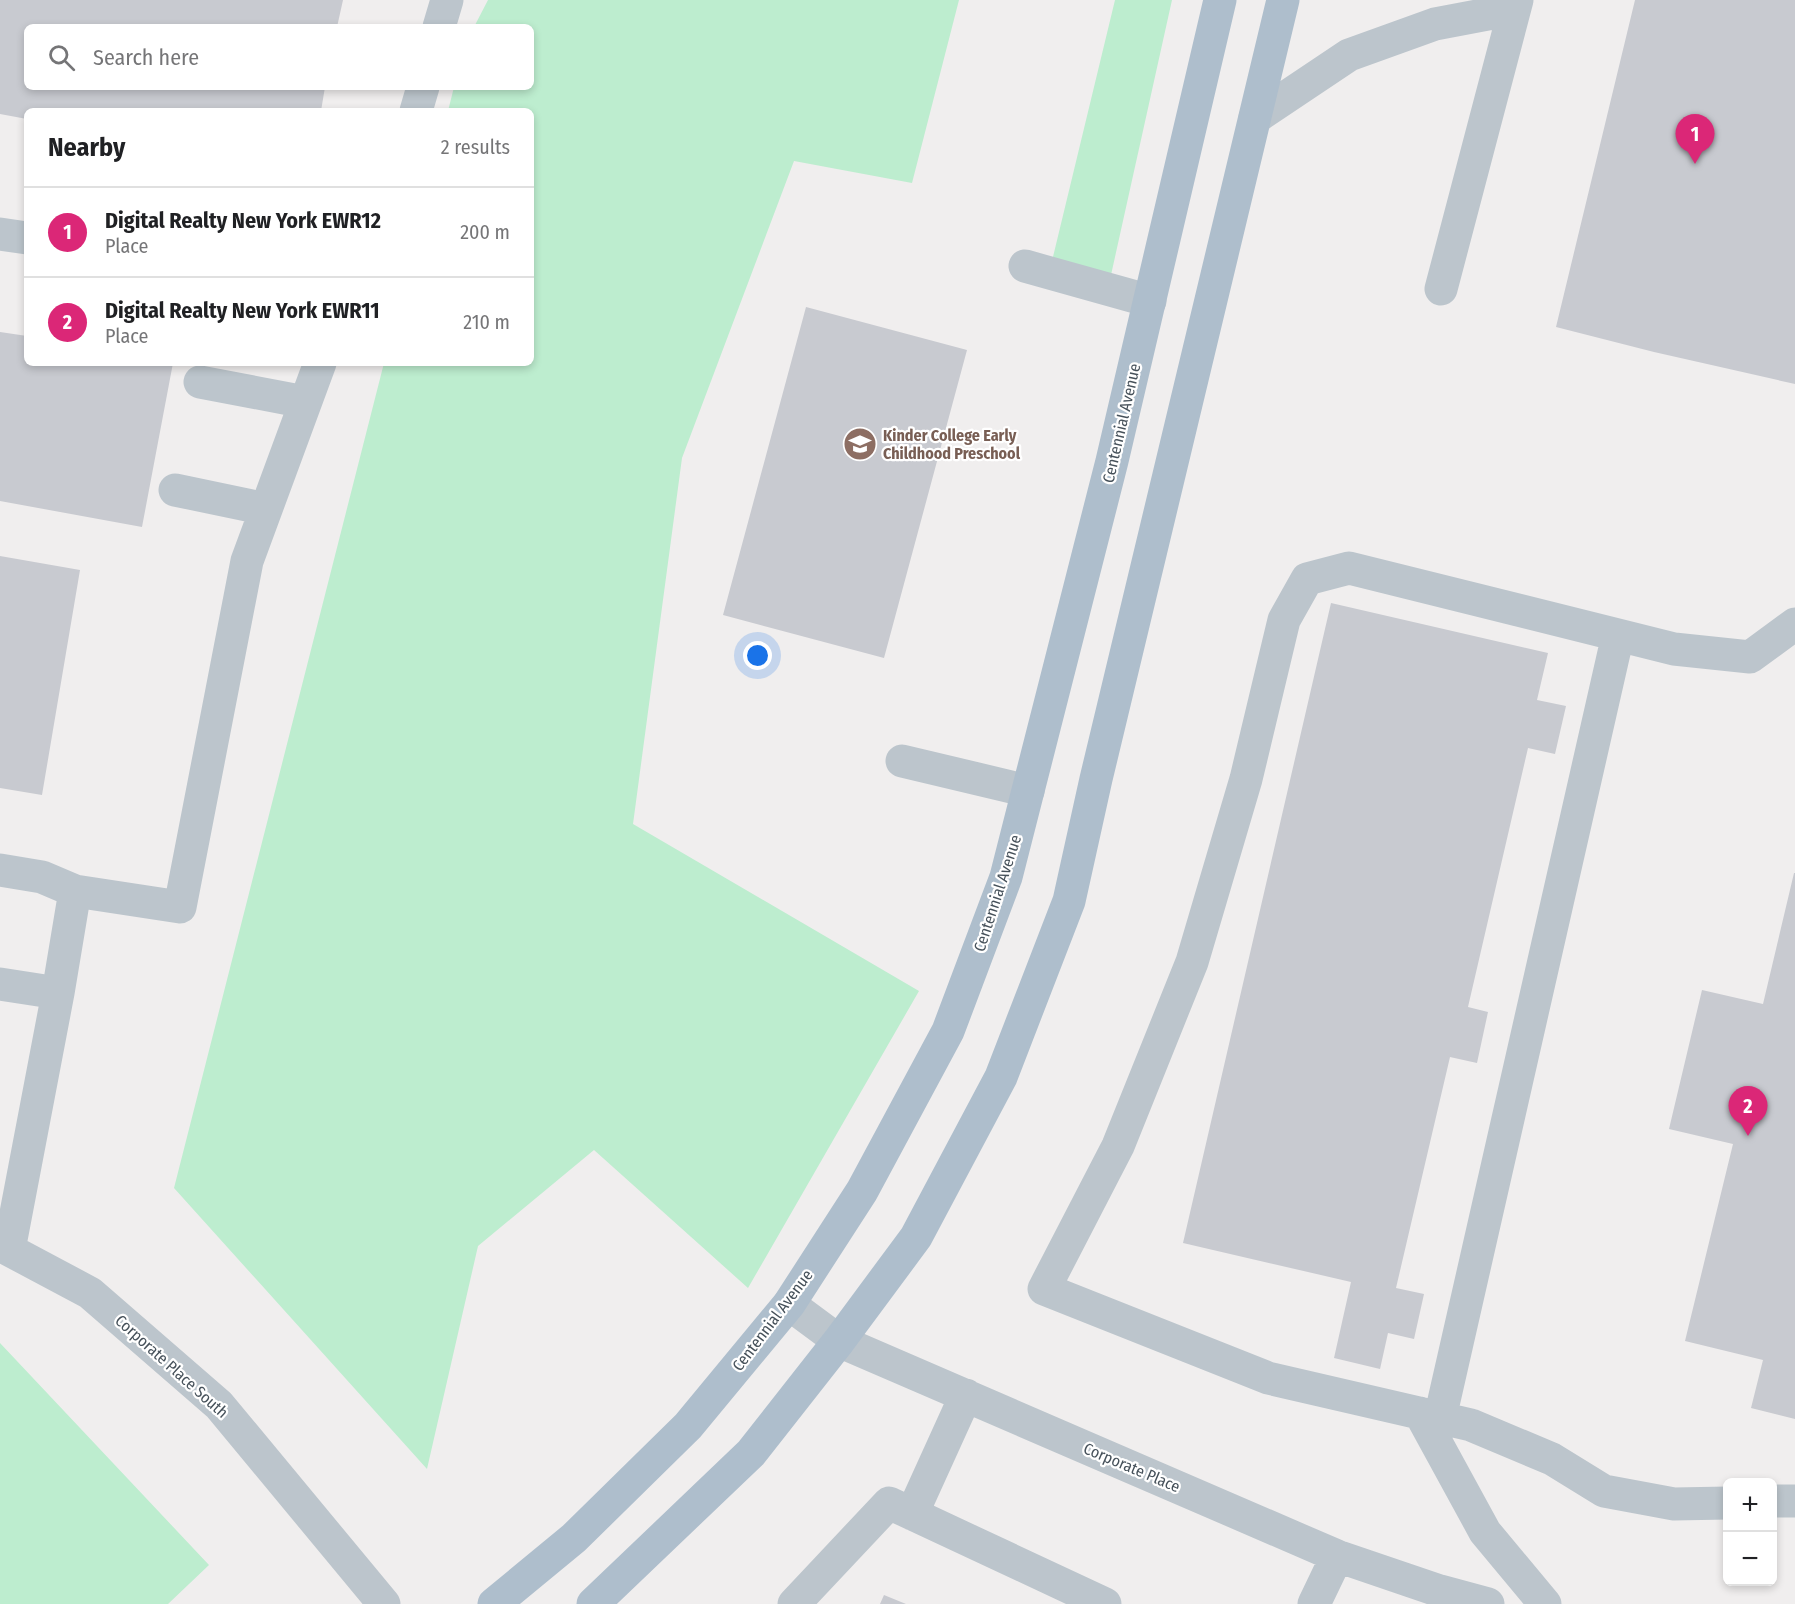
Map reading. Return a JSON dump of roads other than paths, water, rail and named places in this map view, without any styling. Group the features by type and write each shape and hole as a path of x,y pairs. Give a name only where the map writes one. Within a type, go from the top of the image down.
{"main road":[{"name":"Centennial Avenue","path":"494,1604 574,1538 688,1426 789,1304 862,1191 948,1031 1006,877 1112,461 1221,0"},
{"path":"593,1604 750,1453 839,1341 916,1237 996,1087 1070,901 1096,780 1283,0"}],"street":[{"path":"440,24 447,0"},
{"path":"1482,0 1515,4"},
{"path":"1255,118 1349,55 1435,24 1515,4"},
{"path":"1441,289 1515,4"},
{"path":"417,108 422,90"},
{"path":"0,234 24,238"},
{"path":"1025,266 1150,301"},
{"path":"0,870 42,877 75,891 180,907 247,561 319,366"},
{"path":"200,382 305,402"},
{"path":"175,490 266,509"},
{"path":"1723,1503 1674,1504 1604,1491 1552,1459 1471,1425 1268,1378 1044,1289 1118,1146 1192,962 1246,779 1284,620 1307,579 1349,568 1674,649 1750,657 1795,624"},
{"path":"1545,1604 1485,1532 1430,1415 1618,635"},
{"path":"902,761 1028,791"},
{"path":"4,1248 58,993 75,891"},
{"path":"0,984 58,993"},
{"name":"Corporate Place South","path":"4,1248 90,1293 219,1405 384,1604"},
{"name":"Corporate Place","path":"789,1304 839,1341 1337,1556 1440,1591 1488,1604"},
{"path":"912,1514 966,1395"},
{"path":"1777,1501 1795,1501"},
{"path":"794,1604 889,1503 1105,1604"},
{"path":"1314,1604 1337,1556"}],"place":[{"name":"Digital Realty New York EWR12","path":"1695,164"},
{"name":"Kinder College Early Childhood Preschool","path":"860,444"},
{"name":"Digital Realty New York EWR11","path":"1748,1136"}]}
